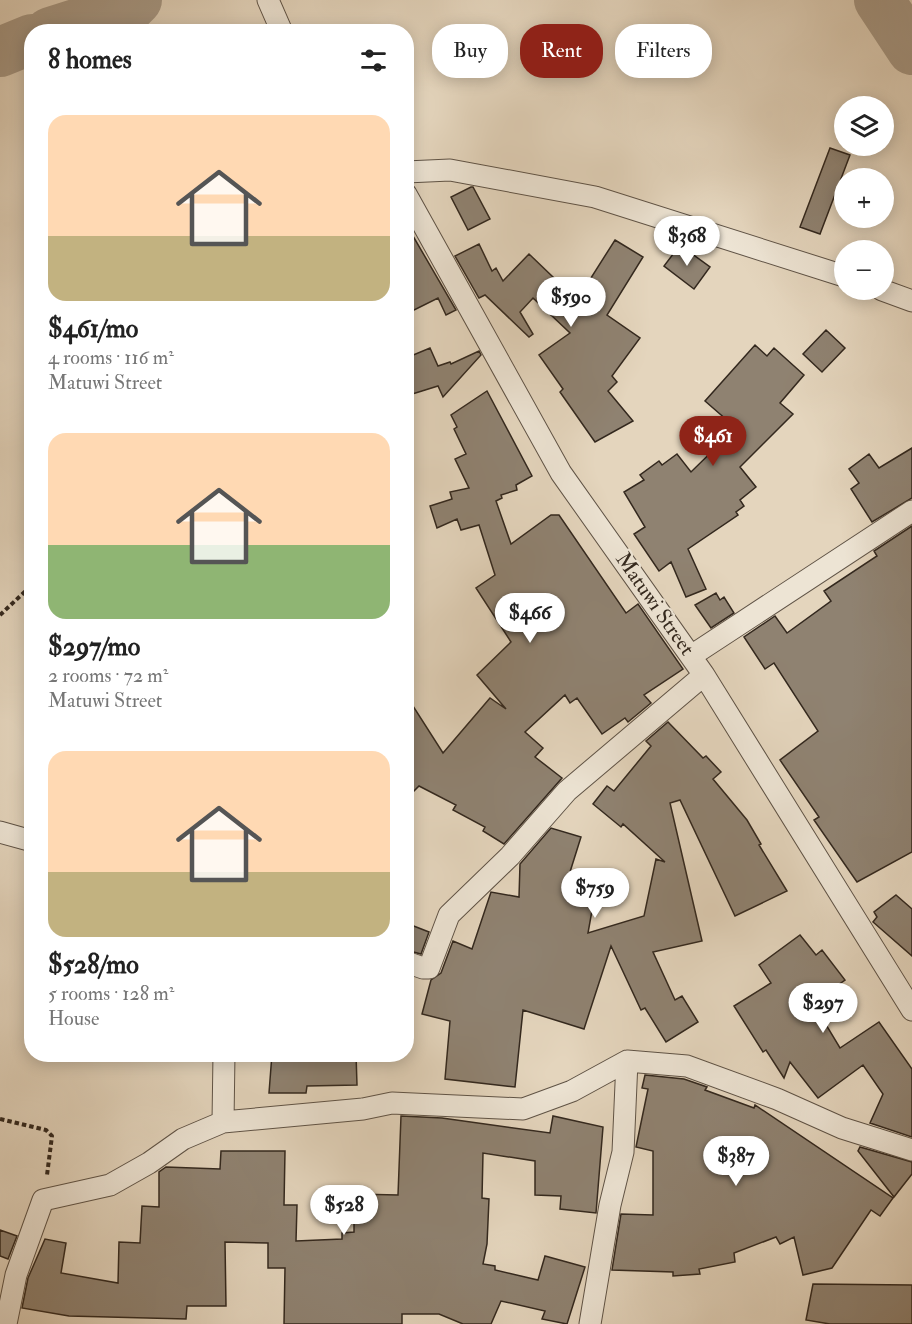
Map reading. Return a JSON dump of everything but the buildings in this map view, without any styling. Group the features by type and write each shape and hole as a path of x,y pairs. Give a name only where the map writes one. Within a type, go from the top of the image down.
{"street":[{"path":"268,0 278,24"},
{"path":"414,172 450,170 595,197 834,273"},
{"name":"Matuwi Street","path":"414,208 561,473 704,675 910,997"},
{"path":"894,294 912,301"},
{"path":"691,656 912,511"},
{"path":"414,965 429,968 449,915 510,856 567,791 704,675"},
{"path":"0,832 24,839"},
{"path":"590,1324 610,1205 622,1152 627,1061"},
{"path":"6,1324 16,1275 43,1200 110,1185 149,1163 183,1139 223,1122 363,1109 392,1103 523,1108 572,1091 627,1061 687,1066 777,1099 842,1128 912,1150"},
{"path":"223,1122 224,1062"}],"path":[{"path":"0,615 24,592"},
{"path":"0,1119 46,1130 52,1136 43,1200"}],"waterway":[{"path":"76,24 130,7 137,0"},
{"path":"879,0 912,50"},
{"path":"0,52 24,42"}]}
